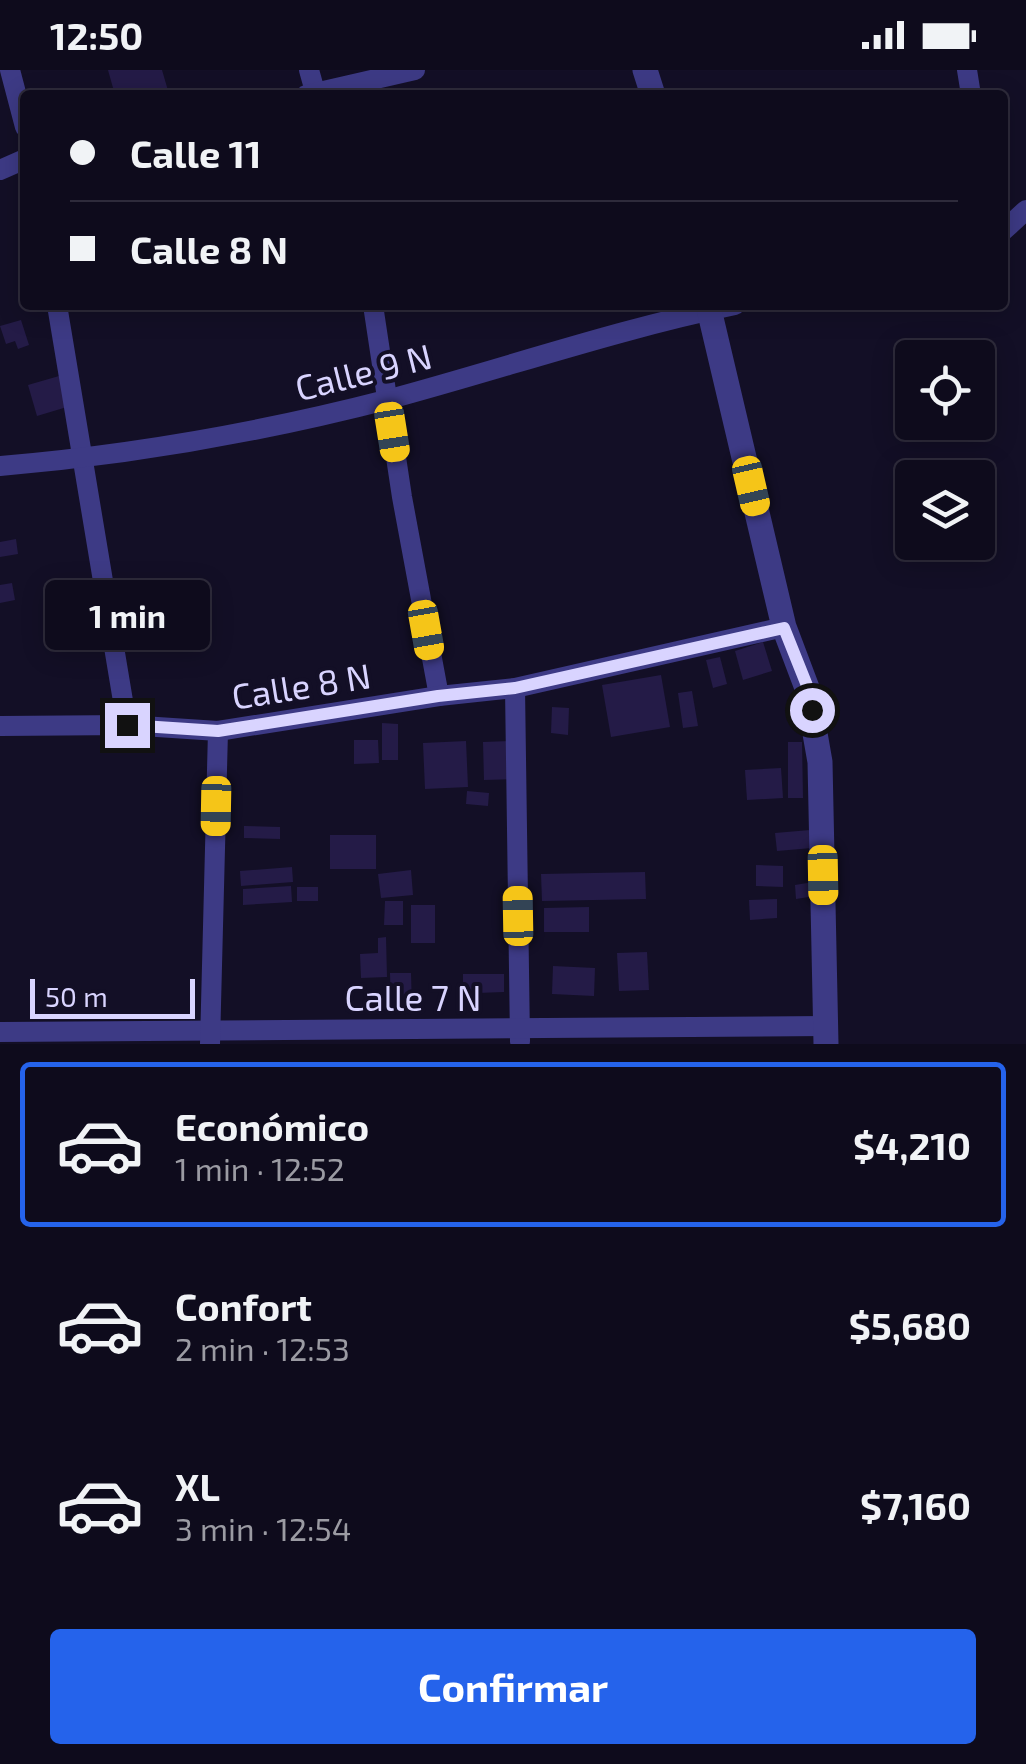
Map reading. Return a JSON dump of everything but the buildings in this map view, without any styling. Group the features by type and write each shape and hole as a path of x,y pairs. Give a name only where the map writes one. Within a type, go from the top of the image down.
{"street":[{"path":"10,70 20,108"},
{"path":"329,90 414,70"},
{"path":"58,310 127,725"},
{"path":"374,310 438,696"},
{"name":"Calle 9 N","path":"0,466 83,459 264,429 388,399 707,310"},
{"path":"719,310 784,628 808,688 820,762 826,1035"},
{"name":"Calle 8 N","path":"0,726 127,725 218,731 438,696 515,688 784,628"},
{"path":"515,688 520,1037"},
{"path":"210,1037 218,731"},
{"name":"Calle 7 N","path":"0,1032 210,1037 826,1035"}],"route":[{"path":"127,725 218,731 438,696 515,688 784,628 808,688 812,710"}]}
